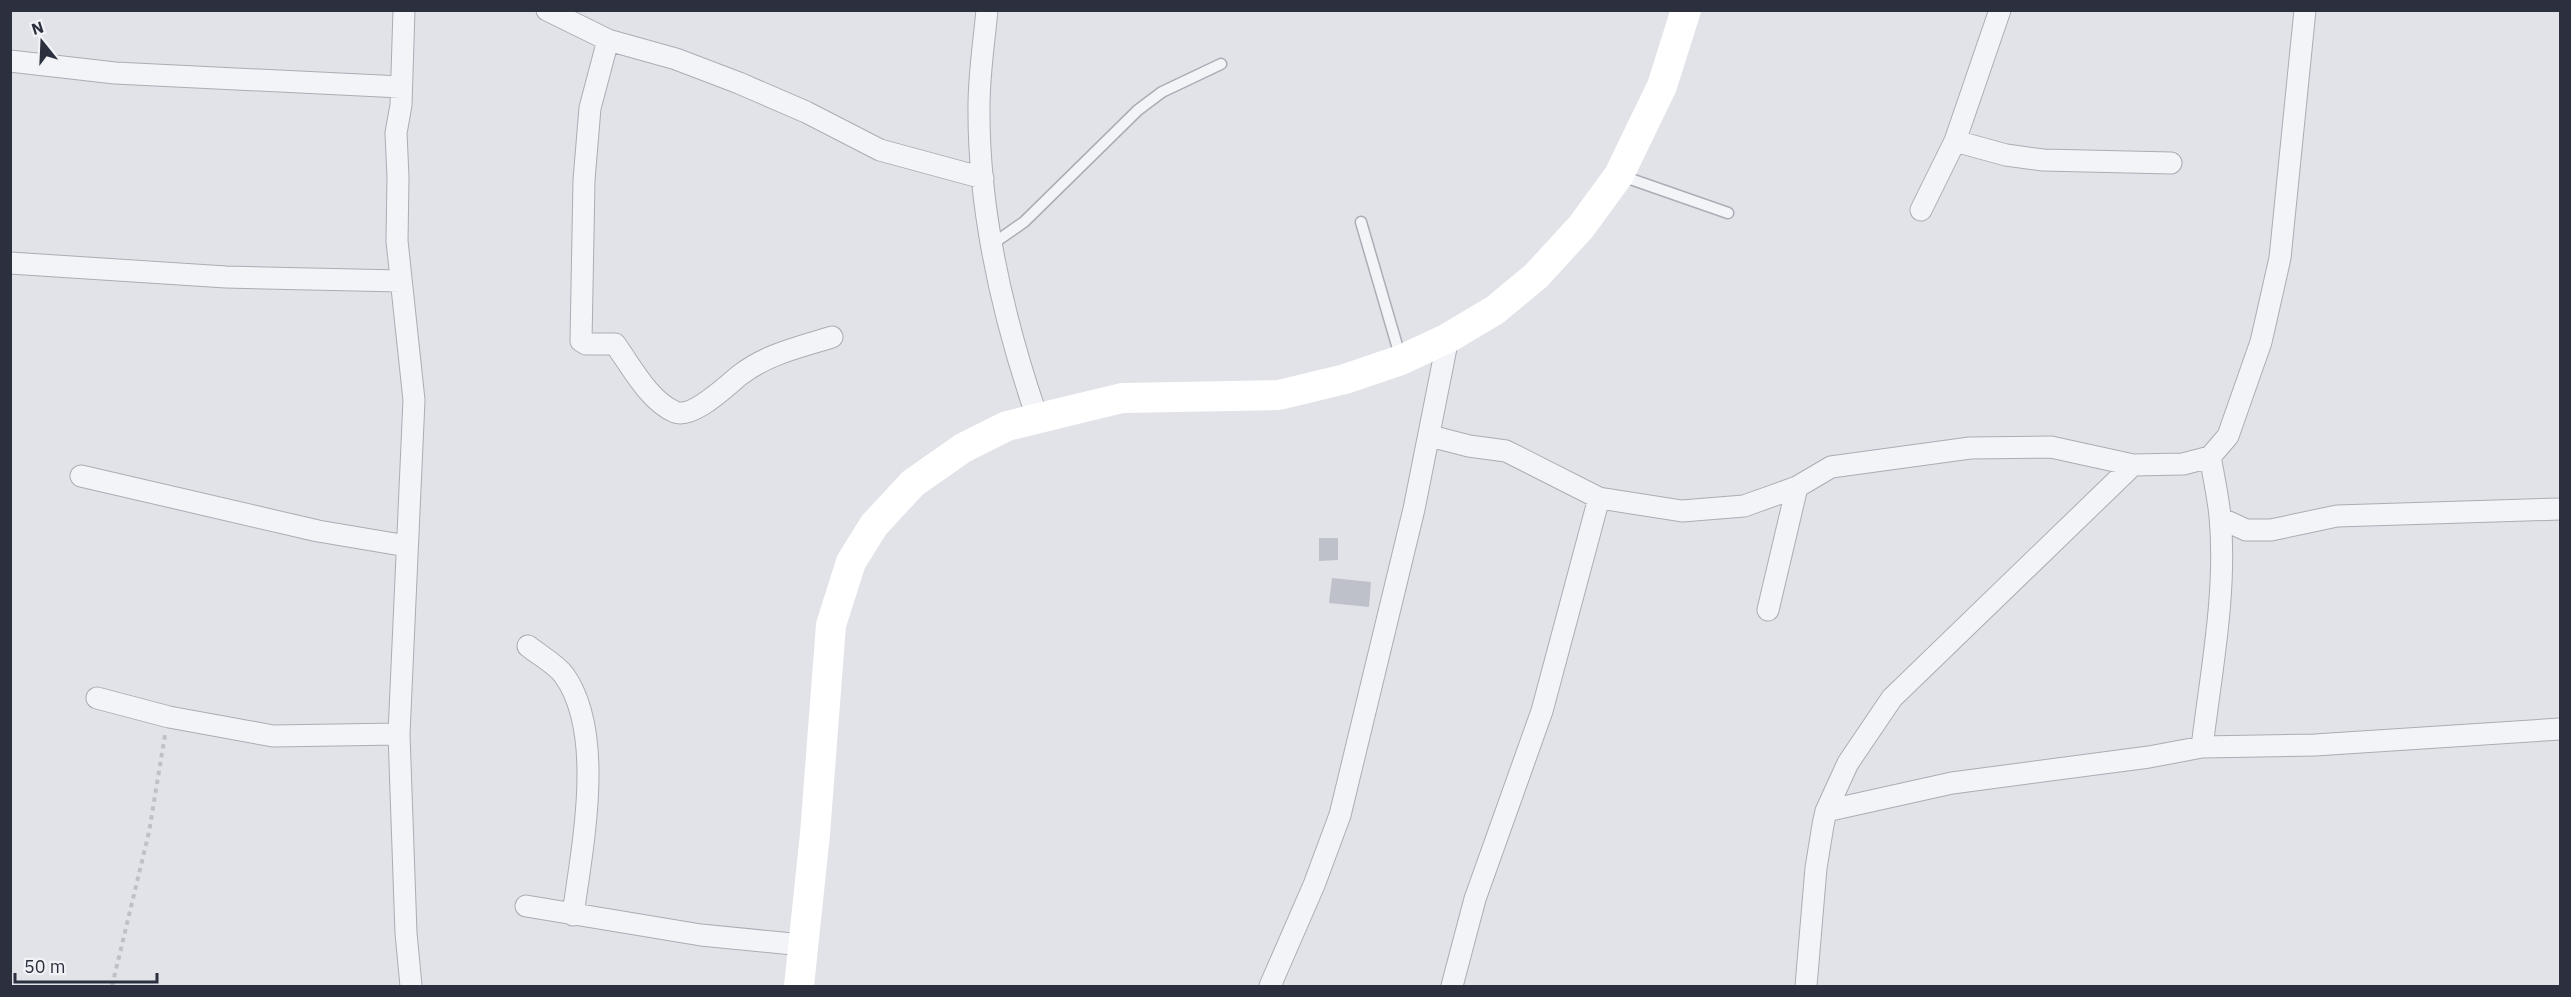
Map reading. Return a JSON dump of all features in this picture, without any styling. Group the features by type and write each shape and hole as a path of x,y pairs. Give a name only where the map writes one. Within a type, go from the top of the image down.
{"main road":[{"path":"799,987 816,834 831,625 851,562 874,525 913,483 963,448 1006,426 1122,399 1278,395 1346,379 1401,360 1448,338 1495,310 1536,276 1581,227 1619,175 1662,86 1686,10"}],"street":[{"path":"404,10 401,87 396,133 397,241 414,400 399,734 406,933 411,987"},
{"path":"547,10 608,40 676,59 739,82 806,112 880,150 983,178"},
{"path":"987,10 979,105 983,178 991,245 1004,304 1037,417"},
{"path":"1921,210 1956,141 2000,10"},
{"path":"1430,436 1469,446 1506,451 1599,498 1682,511 1744,506 1797,487 1831,467 1970,448 2051,447 2133,465 2183,465 2211,457 2228,436 2261,342 2280,258 2305,10"},
{"path":"608,40 590,108 584,180 581,341 586,344 615,344 658,400 676,412 690,412 753,364 832,337"},
{"path":"10,61 115,73 401,87"},
{"path":"1956,141 2006,155 2043,160 2171,163"},
{"path":"10,263 226,277 400,280"},
{"path":"1270,987 1314,885 1340,815 1430,436 1448,338"},
{"path":"2202,747 2216,635 2220,518 2211,457"},
{"path":"1806,987 1816,868 1826,811 1848,763 1892,698 2133,465"},
{"path":"81,476 307,529 408,546"},
{"path":"1768,610 1797,487"},
{"path":"1452,987 1475,899 1542,711 1599,498"},
{"path":"2220,518 2246,530 2271,530 2337,516 2560,508"},
{"path":"528,646 563,673 575,693 584,718 588,810 573,915"},
{"path":"97,698 169,717 273,736 399,734"},
{"path":"1826,811 1952,783 2150,757 2202,747 2315,745 2560,729"},
{"path":"526,906 701,935 803,945"}],"lane":[{"path":"991,245 1024,222 1138,110 1162,92 1221,64"},
{"path":"1619,175 1728,213"},
{"path":"1361,222 1401,360"}],"path":[{"path":"111,987 149,832 169,717"}],"building":[{"path":"1319,538 1338,538 1338,560 1319,561"},
{"path":"1332,578 1371,582 1369,607 1329,603"}]}
